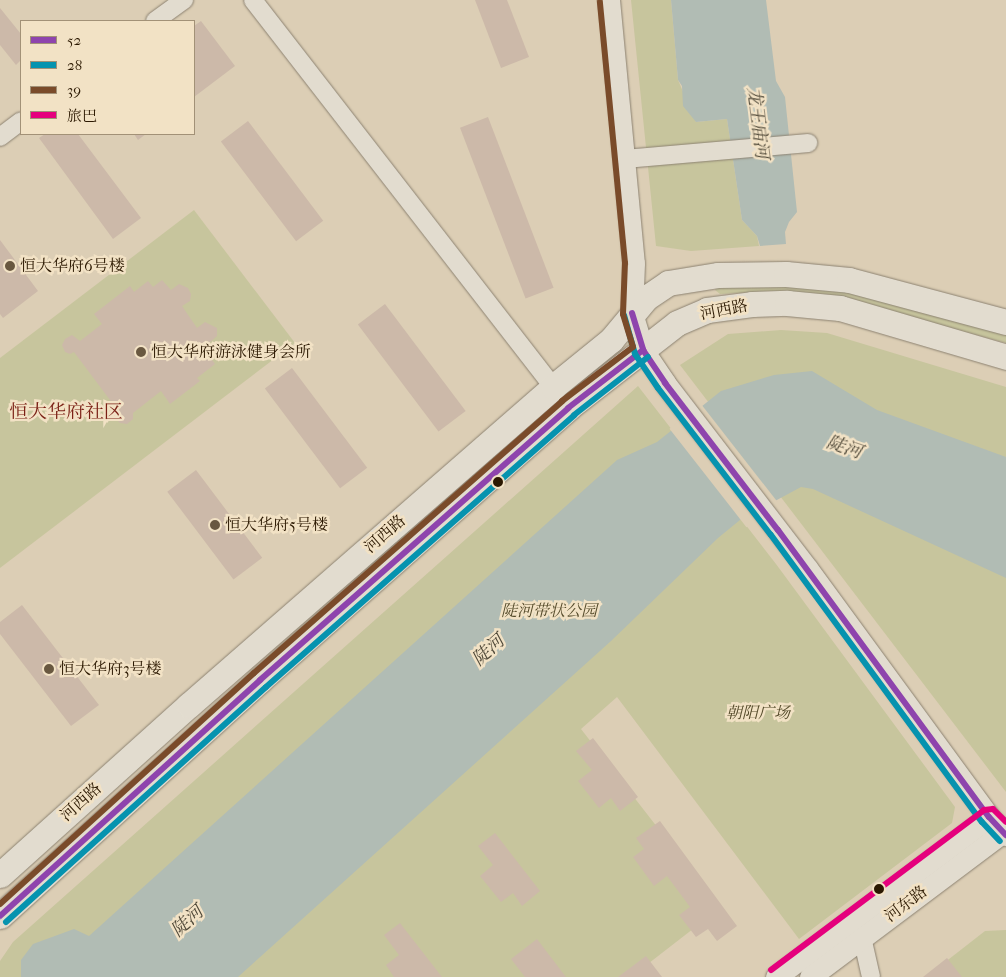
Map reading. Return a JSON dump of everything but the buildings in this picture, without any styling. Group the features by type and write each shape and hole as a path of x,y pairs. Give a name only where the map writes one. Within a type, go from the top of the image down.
{"main road":[{"name":"河西路","path":"0,875 189,705 554,387 611,340 646,298 668,283 718,275 786,274 849,280 1006,322"},
{"name":"河西路","path":"0,916 260,680 547,427 677,323 707,310 787,302 840,308 1006,357"}],"street":[{"path":"156,20 184,0"},
{"path":"253,0 554,387"},
{"path":"609,0 626,159 634,263 632,313 643,350 665,383 778,530 999,828"},
{"path":"0,137 20,122"},
{"path":"626,159 712,153 808,143"},
{"name":"河东路","path":"810,977 999,828"},
{"name":"河东路","path":"776,977 999,828"},
{"path":"862,937 871,977"}],"green space":[{"path":"631,0 671,0 678,80 696,122 727,119 742,220 757,236 759,246 691,251 656,246"},
{"path":"194,210 295,343 0,568 0,358"},
{"path":"757,282 853,292 1006,334 1006,343 851,301 780,291 720,294 715,290 717,287"},
{"path":"781,330 827,333 1006,387 1006,792 680,365 728,334"},
{"name":"朝阳广场","path":"638,386 776,564 955,807 952,823 799,939 617,697 581,729 720,908 631,977 0,977 0,961 13,942"},
{"path":"1006,930 1006,977 926,977 985,931"}],"water":[{"name":"龙王庙河","path":"671,0 766,0 776,81 785,97 797,212 789,222 785,232 786,244 760,246 757,236 742,220 727,119 696,122 683,106 682,86 678,80"},
{"name":"陡河带状公园","path":"812,371 877,410 1006,457 1006,578 813,489 801,487 740,520 718,538 611,641 238,977 21,977 21,960 33,944 74,929 89,936 617,460 657,442 721,391 774,375"}],"pier":[{"path":"701,404 778,503 746,527 669,429"}],"transit line":[{"name":"39","path":"0,904 254,673 562,401 633,347 623,314 625,263 600,1"},
{"name":"52","path":"632,313 643,350 665,383 778,530 989,817 1006,835"},
{"name":"28","path":"624,315 635,354 658,388 771,535 982,822 1000,841"},
{"name":"52","path":"0,916 260,680 568,408 643,350"},
{"name":"28","path":"6,922 266,687 574,415 648,357"},
{"name":"旅巴","path":"771,970 984,810 993,809 1006,822"}],"place":[{"name":"恒大华府6号楼","path":"10,266"},
{"name":"恒大华府游泳健身会所","path":"141,352"},
{"name":"恒大华府5号楼","path":"215,525"},
{"name":"恒大华府3号楼","path":"49,669"}],"district":[{"name":"恒大华府社区","path":"66,413"}],"water label":[{"name":"陡河","path":"844,448"},
{"name":"陡河","path":"489,651"},
{"name":"陡河","path":"188,922"}]}
